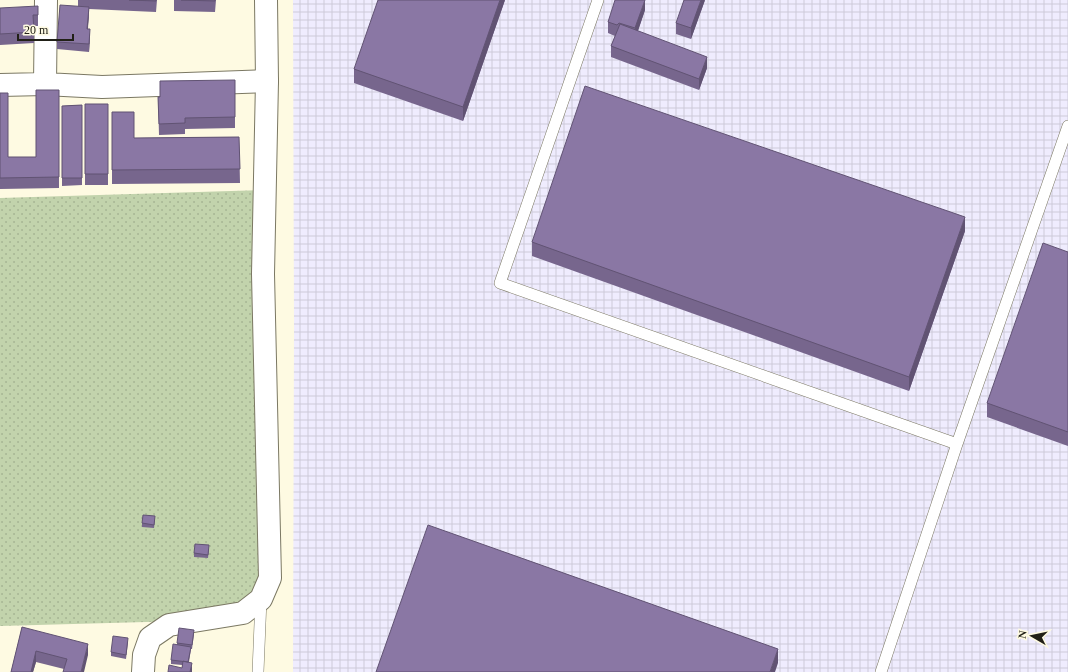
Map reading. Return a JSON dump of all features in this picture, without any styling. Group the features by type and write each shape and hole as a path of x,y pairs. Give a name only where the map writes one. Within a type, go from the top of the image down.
{"street":[{"path":"45,84 46,0"},
{"path":"143,672 144,655 150,638 169,625 243,613 261,598 270,578 263,274 267,81 266,0"},
{"path":"0,85 45,84 102,87 267,81"}],"lane":[{"path":"598,0 500,283 957,444"},
{"path":"881,672 957,444 1068,126"},
{"path":"258,672 261,598"}],"shaded area":[{"path":"293,0 1068,0 1068,672 293,672"}],"green space":[{"path":"261,190 258,619 0,626 0,198"}],"building":[{"path":"129,0 156,0 156,1"},
{"path":"181,0 215,0 215,1"},
{"path":"378,0 500,0 463,107 354,69"},
{"path":"615,0 645,0 635,28 619,23 617,25 608,22"},
{"path":"684,0 701,0 691,28 676,23"},
{"path":"60,5 89,7 87,29 90,29 89,44 57,42"},
{"path":"38,6 38,15 33,15 34,32 0,34 0,8"},
{"path":"620,24 707,57 699,79 611,46"},
{"path":"235,80 235,117 185,118 185,123 159,124 158,97 160,97 160,81"},
{"path":"585,86 965,217 909,377 532,242"},
{"path":"36,90 59,90 59,177 0,178 0,93 8,93 8,157 36,157"},
{"path":"85,104 108,104 108,174 85,174"},
{"path":"82,105 82,178 62,178 62,106"},
{"path":"112,112 134,112 134,138 239,137 240,169 112,170"},
{"path":"1043,243 1068,252 1068,432 987,403"},
{"path":"143,515 155,516 154,525 142,523"},
{"path":"428,525 778,649 770,672 376,672"},
{"path":"195,544 209,545 208,555 194,553"},
{"path":"22,627 88,644 81,672 63,672 67,659 36,651 31,672 11,672"},
{"path":"179,628 194,630 192,645 177,643"},
{"path":"113,636 128,638 126,655 111,652"},
{"path":"173,644 191,647 188,662 171,660"},
{"path":"183,661 192,663 190,672 168,672 169,665 182,668"}]}
